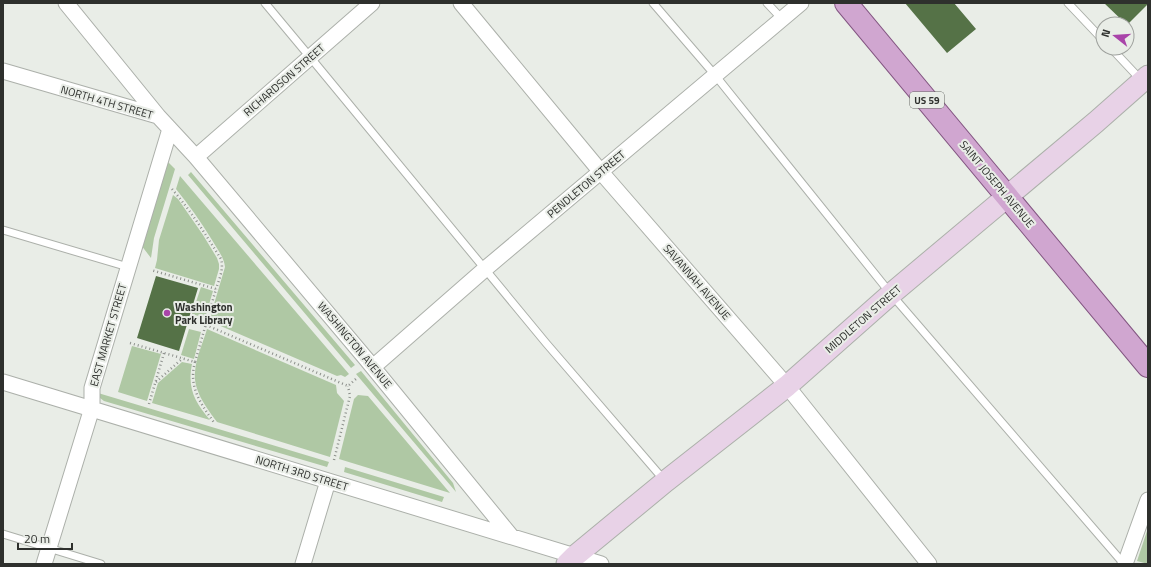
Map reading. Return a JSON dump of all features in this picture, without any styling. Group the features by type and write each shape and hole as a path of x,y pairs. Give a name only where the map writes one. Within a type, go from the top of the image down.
{"main road":[{"name":"SAINT JOSEPH AVENUE","path":"846,3 1148,366"}],"street":[{"path":"66,3 158,116"},
{"name":"RICHARDSON STREET","path":"196,157 372,3"},
{"name":"SAVANNAH AVENUE","path":"461,3 601,172 787,386 929,564"},
{"name":"PENDLETON STREET","path":"373,367 484,269 801,3"},
{"name":"NORTH 4TH STREET","path":"3,71 158,116 196,157"},
{"name":"MIDDLETON STREET","path":"571,560 787,386 891,294 1008,197 1145,79"},
{"name":"EAST MARKET STREET","path":"44,564 92,408 92,388 170,129"},
{"name":"WASHINGTON AVENUE","path":"196,157 373,367 510,536"},
{"name":"NORTH 3RD STREET","path":"3,382 510,536 571,560 601,564"},
{"path":"304,564 328,481"},
{"path":"1124,564 1148,500"}],"lane":[{"path":"265,3 484,269 666,482"},
{"path":"653,3 715,75 891,294 1124,564"},
{"path":"767,3 782,18"},
{"path":"1068,3 1095,32"},
{"path":"1120,56 1145,79"},
{"path":"3,230 128,267"},
{"path":"3,534 101,564"}],"path":[{"path":"172,189 200,226 222,264 222,269 192,376 197,396 215,424"},
{"path":"151,270 216,289"},
{"path":"206,325 348,386"},
{"path":"130,343 195,362"},
{"path":"149,404 164,353"},
{"path":"155,382 183,358"},
{"path":"348,386 357,378"},
{"path":"334,460 350,396 348,386"}],"green space":[{"path":"167,161 175,169 154,238 151,258 141,245"},
{"path":"191,172 355,365 351,368 188,175"},
{"path":"180,176 349,374 345,377 341,375 337,376 209,321 225,267 220,253 204,227 176,189"},
{"path":"173,195 178,199 217,258 219,269 214,286 155,268 159,240"},
{"path":"201,287 213,291 205,318 192,314"},
{"path":"189,329 201,332 194,359 181,355"},
{"path":"207,329 336,385 337,393 344,401 330,457 217,422 198,392 195,379 197,361"},
{"path":"132,346 161,354 147,401 118,392"},
{"path":"182,362 192,364 191,381 194,395 196,401 210,420 152,403 158,383"},
{"path":"361,371 453,483 456,492 356,374"},
{"path":"98,393 329,462 327,467 104,401 100,398"},
{"path":"358,395 368,396 450,493 339,459 354,399"},
{"path":"345,467 444,497 442,502 344,472"},
{"path":"1148,528 1148,564 1137,561"}],"building":[{"path":"905,3 954,3 976,29 947,53"},
{"path":"1104,3 1148,3 1135,17 1118,16"},
{"name":"Washington Park Library","path":"156,276 198,288 179,351 137,338"}],"place":[{"name":"Washington Park Library","path":"167,313"}]}
